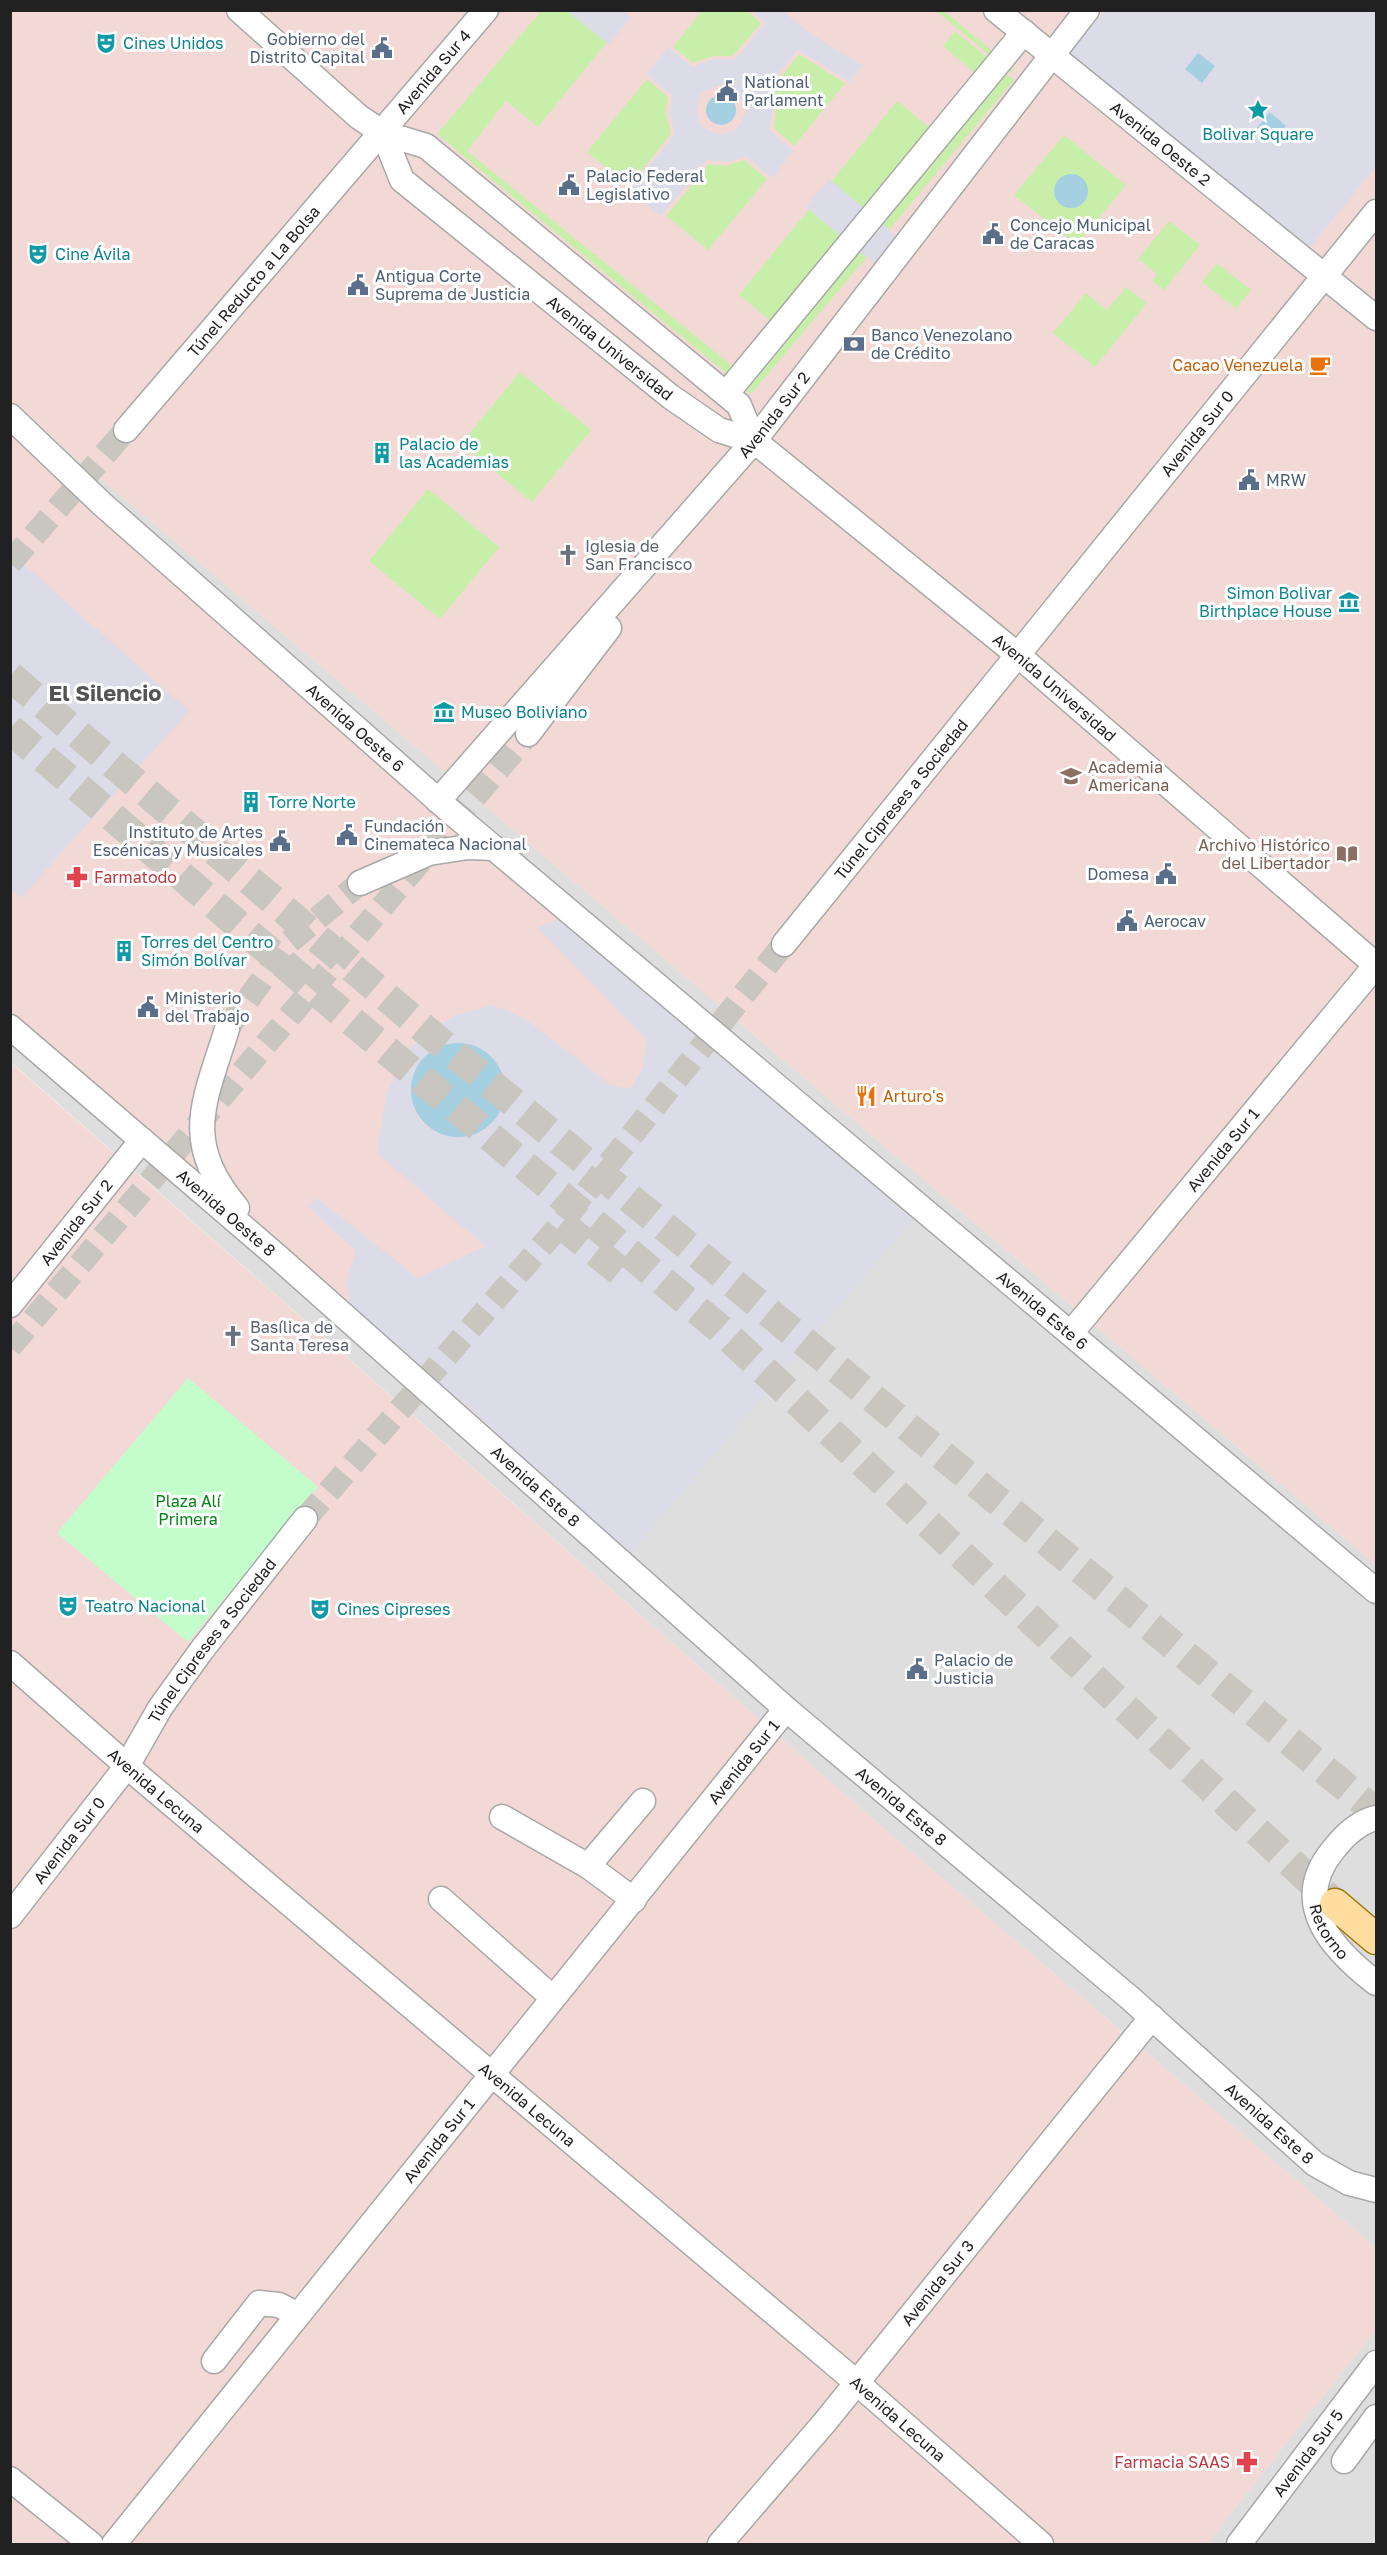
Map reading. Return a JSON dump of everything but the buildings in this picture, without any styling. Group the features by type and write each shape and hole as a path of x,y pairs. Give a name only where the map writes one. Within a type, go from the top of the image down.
{"main road":[{"path":"1335,1904 1377,1939"}],"street":[{"name":"Avenida Universidad","path":"239,10 359,117 382,133 426,146 726,394 739,405 754,441"},
{"name":"Avenida Sur 4","path":"382,133 486,10"},
{"name":"Avenida Oeste 2","path":"996,10 1377,318"},
{"name":"Avenida Sur 2","path":"438,801 754,441 1087,10"},
{"path":"726,394 1024,32"},
{"name":"Avenida Universidad","path":"382,133 402,180 671,397 719,430 754,441 1019,656 1376,965"},
{"name":"Túnel Reducto a La Bolsa","path":"126,430 382,133"},
{"name":"Avenida Sur 0","path":"1019,656 1377,212"},
{"name":"Avenida Oeste 6","path":"10,416 85,488 438,801 708,1029"},
{"path":"528,734 754,441"},
{"name":"Túnel Cipreses a Sociedad","path":"784,944 1019,656"},
{"path":"360,884 429,853 468,848 494,848"},
{"name":"Avenida Sur 1","path":"1071,1333 1376,965"},
{"name":"Avenida Oeste 8","path":"10,1028 278,1257 439,1400"},
{"path":"227,1029 203,1106 202,1146 217,1183 278,1257"},
{"name":"Avenida Este 6","path":"708,1029 1377,1591"},
{"name":"Avenida Sur 2","path":"10,1305 142,1140"},
{"name":"Avenida Este 8","path":"439,1400 786,1708 1152,2017 1315,2164 1349,2183 1377,2190"},
{"name":"Túnel Cipreses a Sociedad","path":"127,1766 160,1708 201,1651 305,1519"},
{"name":"Avenida Lecuna","path":"10,1664 127,1766 856,2382 1041,2544"},
{"name":"Avenida Sur 1","path":"114,2544 634,1900 786,1708"},
{"name":"Avenida Sur 0","path":"10,1916 127,1766"},
{"path":"588,1866 644,1801"},
{"path":"502,1817 588,1866 634,1900"},
{"name":"Retorno","path":"1377,1818 1346,1834 1327,1857 1316,1882 1316,1915 1330,1941 1377,1983"},
{"path":"441,1899 553,1998"},
{"name":"Avenida Sur 3","path":"720,2544 856,2382 1152,2017"},
{"path":"214,2361 259,2303 279,2305 298,2315"},
{"name":"Avenida Sur 5","path":"1239,2544 1377,2363"},
{"path":"1344,2461 1377,2417"},
{"path":"10,2479 91,2544"}],"shaded area":[{"path":"11,11 1376,11 1376,1565 11,402"},
{"path":"567,11 623,11 632,17 609,44"},
{"path":"752,11 782,11 811,34 863,66 850,82 798,50 768,87 773,110 769,130 794,151 772,178 746,156 727,162 707,160 661,216 629,191 675,134 670,114 672,95 646,74 668,47 693,67 713,59 735,60 765,23","holes":["721,85 738,92 746,110 738,129 720,135 702,127 696,111 702,93"]},
{"name":"Bolivar Square","path":"1104,11 1376,11 1376,167 1308,250 1069,53"},
{"path":"829,179 904,242 881,269 806,207"},
{"path":"11,402 1376,1565 1376,2248 867,1814 11,1062"},
{"path":"11,428 905,1214 617,1549 11,1017"},
{"path":"11,553 189,711 21,898 10,889"},
{"path":"562,918 914,1218 630,1554 466,1405 350,1306 347,1280 356,1251 308,1207 317,1198 418,1278 485,1246 377,1153 387,1093 404,1054 427,1031 454,1016 491,1005 504,1009 528,1021 611,1085 630,1089 643,1068 646,1039 538,928","holes":["499,1067 505,1081 505,1097 433,1131 421,1121 413,1107"]},
{"path":"10,1062 867,1814 1376,2248 1376,2329 1207,2544 11,2544"},
{"path":"1376,2329 1376,2544 1207,2544"}],"green space":[{"path":"541,11 568,11 607,42 538,127 506,101 467,151 735,368 772,322 739,295 809,209 867,257 751,394 437,134"},
{"path":"702,11 748,11 761,23 733,56 714,56 693,63 673,47"},
{"path":"936,11 944,11 1014,69 1011,73"},
{"path":"955,31 1014,80 889,230 831,182 897,101 931,129 976,74 943,46"},
{"path":"799,54 845,83 794,146 774,128 776,105 772,88"},
{"path":"647,79 668,97 666,113 671,134 629,186 587,152"},
{"path":"1064,135 1126,185 1077,245 1014,195"},
{"path":"744,160 767,179 708,250 666,216 709,164 726,166"},
{"path":"1169,221 1200,245 1164,290 1152,281 1157,274 1138,259"},
{"path":"1217,263 1251,290 1236,309 1202,282"},
{"path":"1126,287 1147,303 1095,367 1053,333 1086,293 1107,310"},
{"path":"520,372 591,430 532,502 461,444"},
{"path":"428,489 499,547 440,619 369,561"},
{"name":"Plaza Alí Primera","path":"188,1378 318,1487 188,1642 57,1533"}],"water":[{"path":"1198,53 1215,66 1202,83 1185,69"},
{"path":"721,95 732,99 736,110 732,121 721,125 710,121 706,110 710,99"},
{"path":"1270,112 1286,126 1273,142 1256,129"},
{"path":"1071,174 1083,179 1088,191 1083,203 1071,208 1059,203 1054,191 1059,179"},
{"path":"458,1043 476,1046 492,1056 502,1072 505,1090 502,1108 492,1124 476,1134 458,1137 440,1134 424,1124 414,1108 411,1090 414,1072 424,1056 440,1046"}],"tunnel":[{"path":"10,563 126,430"},
{"path":"10,676 423,1028 1376,1812"},
{"path":"10,729 298,976 719,1328 1335,1904"},
{"path":"10,1347 528,734"},
{"path":"227,1029 289,942 360,883"},
{"path":"305,1519 561,1224 784,944"},
{"path":"561,1224 622,1273"}],"place":[{"name":"Cines Unidos","path":"106,43"},
{"name":"Gobierno del Distrito Capital","path":"382,48"},
{"name":"National Parlament","path":"727,91"},
{"name":"Bolivar Square","path":"1258,110"},
{"name":"Palacio Federal Legislativo","path":"569,185"},
{"name":"Concejo Municipal de Caracas","path":"993,234"},
{"name":"Cine Ávila","path":"38,254"},
{"name":"Antigua Corte Suprema de Justicia","path":"358,285"},
{"name":"Banco Venezolano de Crédito","path":"854,344"},
{"name":"Cacao Venezuela","path":"1320,365"},
{"name":"Palacio de las Academias","path":"382,453"},
{"name":"MRW","path":"1249,480"},
{"name":"Iglesia de San Francisco","path":"568,555"},
{"name":"Simon Bolivar Birthplace House","path":"1349,602"},
{"name":"Museo Boliviano","path":"444,712"},
{"name":"Academia Americana","path":"1071,776"},
{"name":"Torre Norte","path":"251,802"},
{"name":"Fundación Cinemateca Nacional","path":"347,835"},
{"name":"Instituto de Artes Escénicas y Musicales","path":"280,841"},
{"name":"Archivo Histórico del Libertador","path":"1347,854"},
{"name":"Domesa","path":"1166,874"},
{"name":"Farmatodo","path":"77,877"},
{"name":"Aerocav","path":"1127,921"},
{"name":"Torres del Centro Simón Bolívar","path":"124,951"},
{"name":"Ministerio del Trabajo","path":"148,1007"},
{"name":"Arturo's","path":"866,1096"},
{"name":"Basílica de Santa Teresa","path":"233,1336"},
{"name":"Teatro Nacional","path":"68,1606"},
{"name":"Cines Cipreses","path":"320,1609"},
{"name":"Palacio de Justicia","path":"917,1669"},
{"name":"Farmacia SAAS","path":"1247,2462"}],"district":[{"name":"El Silencio","path":"105,692"}]}
